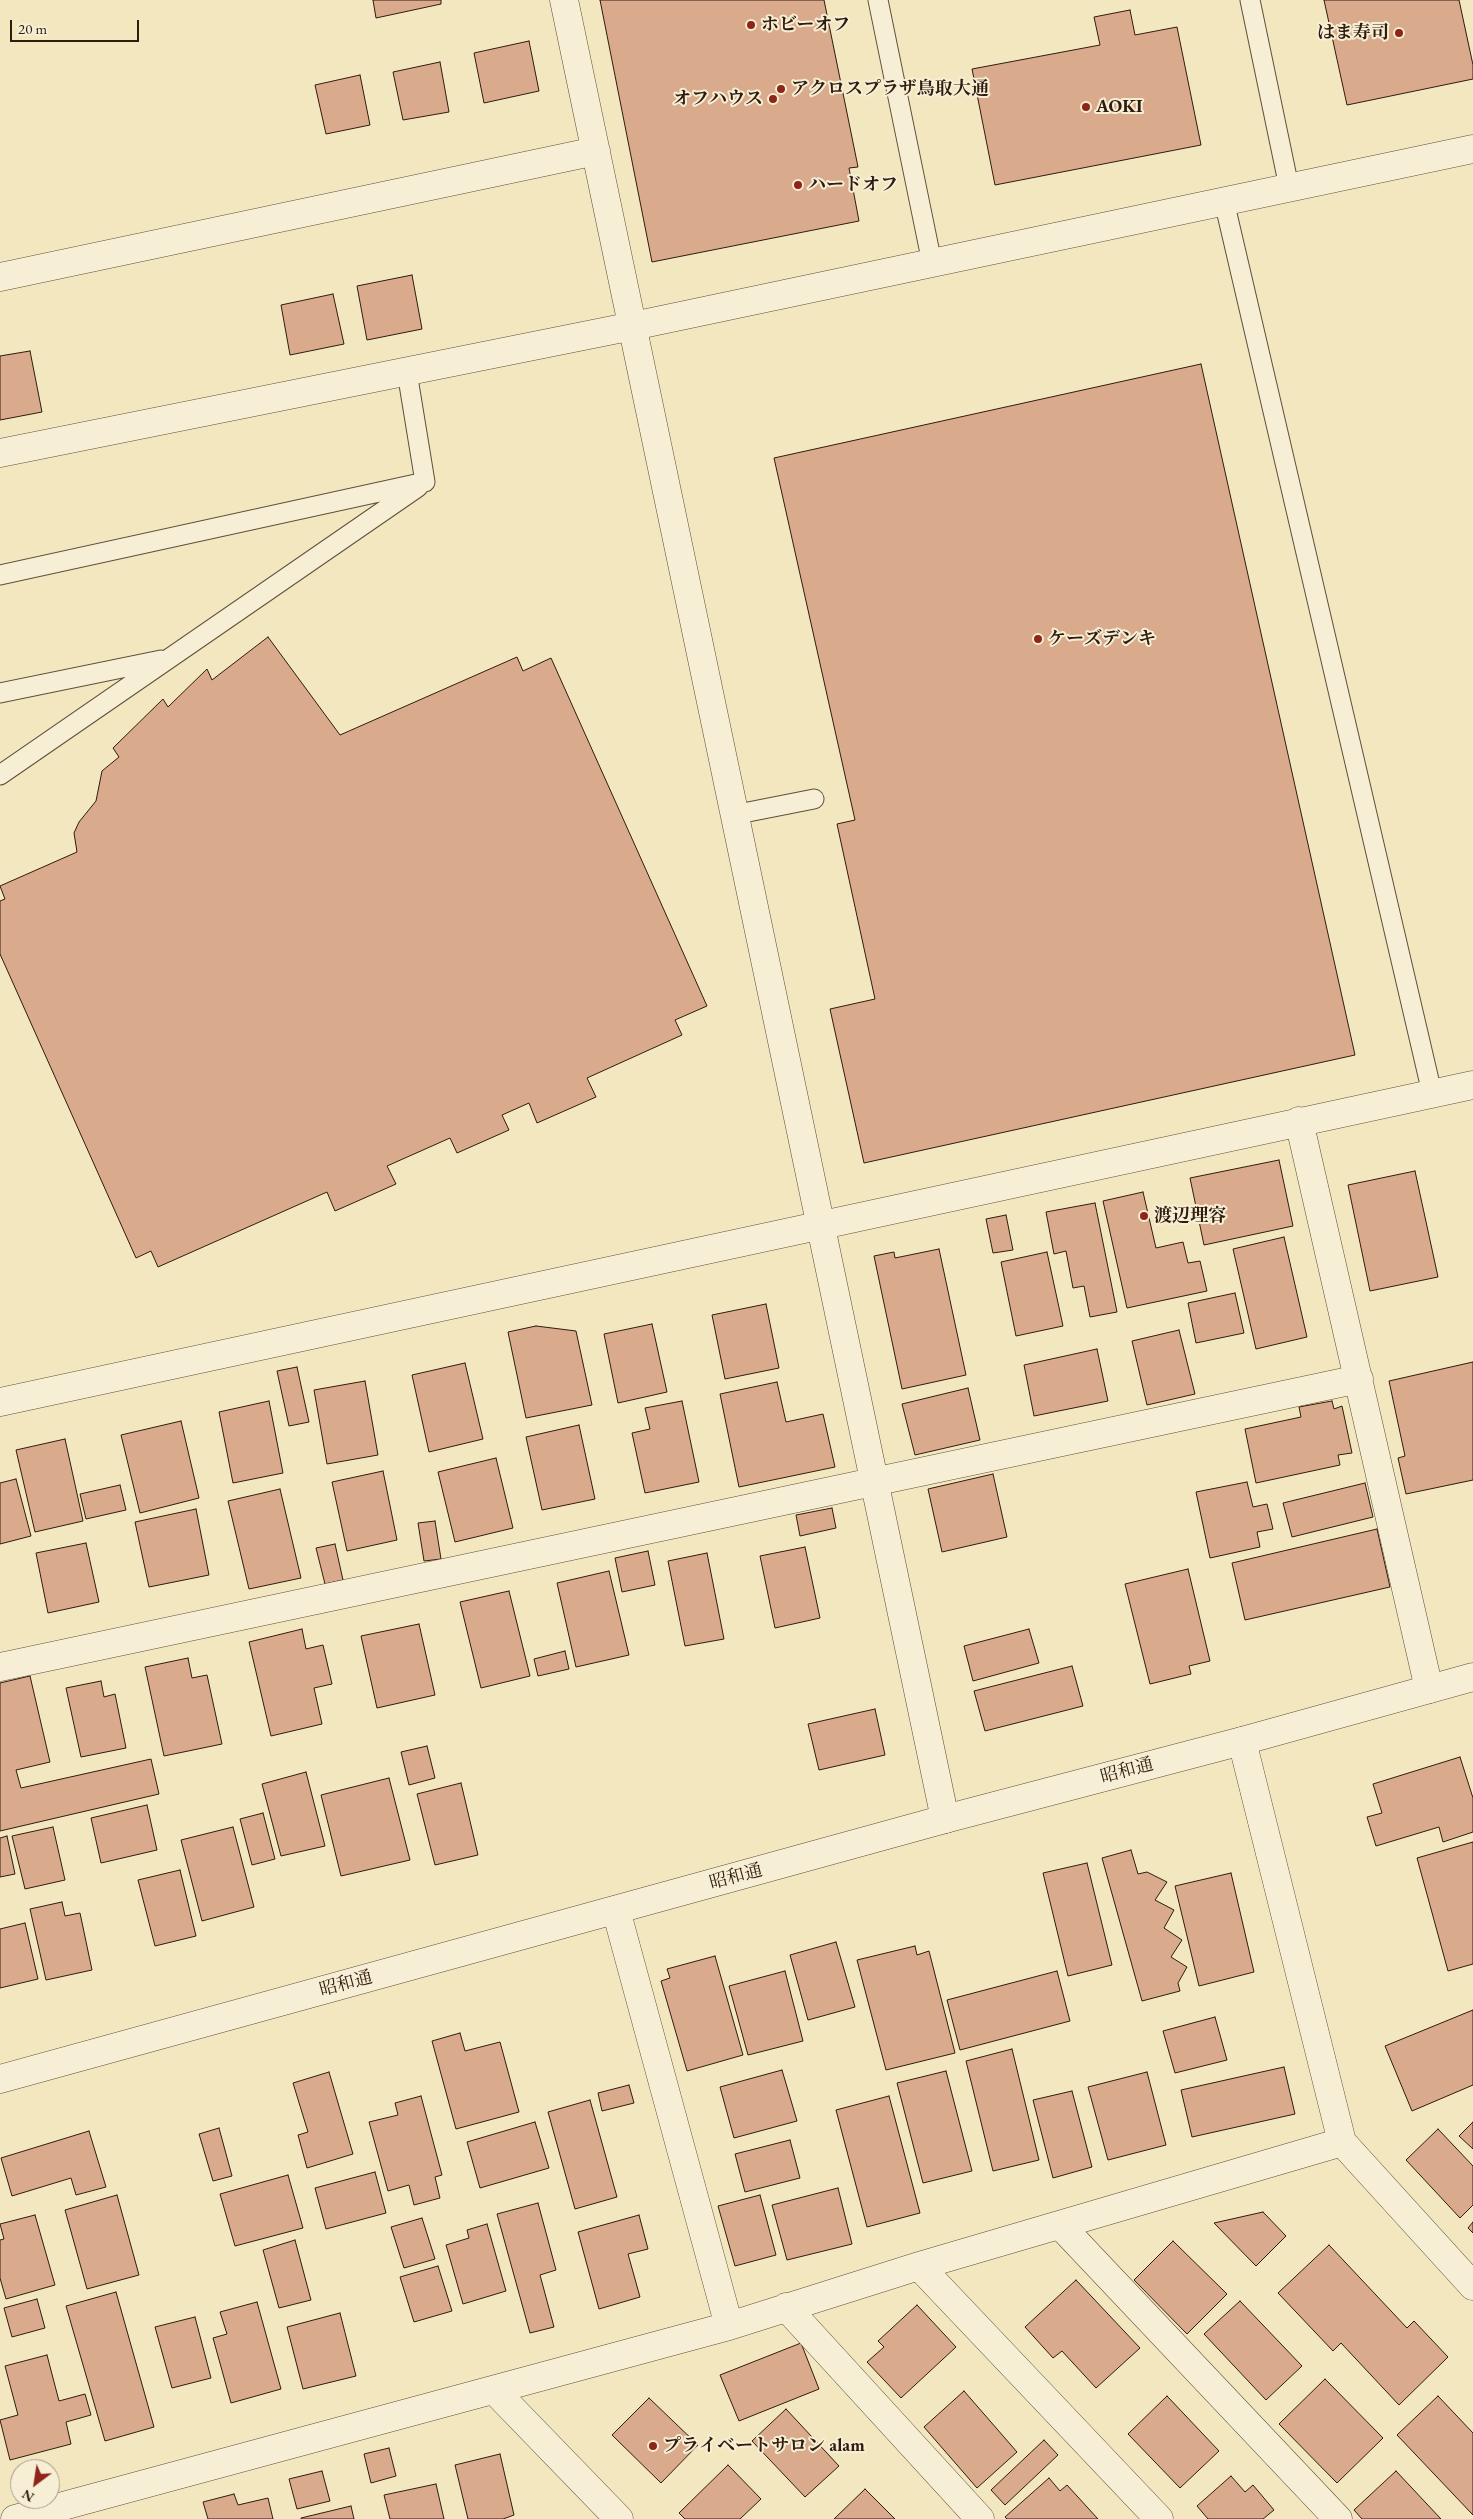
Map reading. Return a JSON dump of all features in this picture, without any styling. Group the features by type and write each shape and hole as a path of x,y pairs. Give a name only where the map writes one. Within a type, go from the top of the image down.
{"street":[{"path":"564,0 733,815 822,1225 945,1819"},
{"path":"0,453 633,326 1473,149"},
{"path":"0,277 596,151"},
{"path":"0,1402 1473,1085"},
{"path":"1299,1122 1429,1689"},
{"path":"0,1667 1359,1380"},
{"name":"昭和通","path":"0,2078 945,1819 1242,1741 1473,1677"},
{"path":"1242,1741 1342,2142 1473,2286"},
{"path":"616,1910 729,2326"},
{"path":"16,2519 729,2326 919,2266 1342,2142"},
{"path":"1060,2225 1338,2519"},
{"path":"919,2266 1160,2519"},
{"path":"786,2307 980,2519"},
{"path":"494,2391 620,2519"}],"lane":[{"path":"878,0 932,262"},
{"path":"1250,0 1288,187"},
{"path":"1224,201 1432,1093"},
{"path":"408,372 425,482"},
{"path":"0,575 425,482"},
{"path":"0,775 425,482"},
{"path":"0,692 169,658"},
{"path":"733,815 814,800"}],"building":[{"path":"373,0 441,0 441,4 376,18"},
{"path":"600,0 824,0 858,167 849,168 859,221 652,262"},
{"name":"はま寿司","path":"1324,0 1459,0 1473,65 1473,79 1347,105"},
{"name":"AOKI","path":"1130,10 1135,35 1177,27 1201,145 995,185 972,69 1100,45 1094,17"},
{"path":"529,41 539,91 484,103 474,53"},
{"path":"440,62 449,112 403,120 393,72"},
{"path":"360,75 370,125 326,134 315,85"},
{"path":"412,275 422,329 367,340 357,286"},
{"path":"333,294 344,344 290,355 281,305"},
{"path":"30,351 42,412 0,420 0,356"},
{"name":"ケーズデンキ","path":"1201,364 1355,1055 864,1163 830,1009 875,999 837,824 855,820 774,458"},
{"path":"268,637 340,735 517,657 523,671 551,658 707,1006 675,1020 682,1035 587,1078 596,1097 537,1123 529,1103 502,1115 509,1130 457,1153 450,1138 387,1166 396,1184 335,1211 327,1192 158,1267 151,1251 136,1258 0,954 0,901 5,899 0,886 77,852 74,833 79,822 96,801 102,771 119,757 113,748 163,699 168,707 207,669 212,680"},
{"path":"1279,1160 1293,1226 1204,1245 1190,1178"},
{"path":"1415,1171 1438,1277 1370,1291 1348,1185"},
{"path":"1143,1192 1156,1248 1183,1242 1188,1263 1200,1261 1207,1291 1127,1308 1103,1201"},
{"path":"1095,1203 1117,1312 1090,1317 1084,1286 1073,1288 1066,1251 1054,1254 1046,1212"},
{"path":"1006,1215 1013,1250 993,1253 986,1219"},
{"path":"1284,1237 1307,1337 1256,1349 1233,1249"},
{"path":"939,1249 966,1375 902,1389 874,1256 894,1252 895,1258"},
{"path":"1047,1252 1063,1326 1016,1336 1001,1262"},
{"path":"1235,1293 1244,1333 1196,1343 1188,1303"},
{"path":"766,1304 779,1368 725,1379 712,1315"},
{"path":"652,1324 667,1392 618,1403 604,1334"},
{"path":"536,1326 576,1331 592,1405 526,1418 508,1332"},
{"path":"1179,1330 1195,1394 1147,1405 1132,1341"},
{"path":"1097,1349 1108,1401 1034,1416 1024,1365"},
{"path":"1473,1362 1473,1480 1406,1494 1398,1458 1405,1456 1389,1381"},
{"path":"465,1363 483,1439 429,1452 412,1375"},
{"path":"297,1367 309,1422 289,1426 277,1371"},
{"path":"365,1381 378,1455 327,1464 314,1390"},
{"path":"777,1382 786,1422 823,1414 835,1467 739,1487 720,1394"},
{"path":"968,1388 980,1440 915,1455 902,1404"},
{"path":"269,1401 283,1473 233,1483 219,1412"},
{"path":"682,1401 699,1482 645,1493 632,1433 650,1429 645,1408"},
{"path":"1332,1401 1334,1409 1342,1406 1352,1453 1338,1455 1340,1465 1256,1483 1245,1429 1301,1417 1299,1407"},
{"path":"181,1421 199,1498 140,1513 121,1435"},
{"path":"579,1425 595,1499 542,1510 526,1437"},
{"path":"65,1439 83,1521 35,1532 16,1450"},
{"path":"496,1458 513,1528 455,1542 438,1472"},
{"path":"383,1471 397,1540 347,1551 332,1482"},
{"path":"993,1474 1007,1537 942,1552 928,1489"},
{"path":"16,1479 31,1536 0,1544 0,1483"},
{"path":"1247,1482 1253,1507 1267,1504 1273,1529 1257,1532 1260,1547 1210,1558 1196,1492"},
{"path":"1365,1483 1373,1517 1292,1537 1283,1503"},
{"path":"120,1485 126,1510 86,1519 80,1494"},
{"path":"280,1489 301,1578 249,1589 228,1501"},
{"path":"832,1508 836,1528 800,1536 796,1515"},
{"path":"196,1509 209,1575 149,1587 135,1522"},
{"path":"435,1521 441,1559 424,1561 418,1523"},
{"path":"1377,1529 1390,1587 1245,1620 1232,1563"},
{"path":"86,1543 99,1602 48,1613 36,1553"},
{"path":"335,1544 343,1580 325,1584 316,1548"},
{"path":"805,1547 820,1618 775,1628 760,1556"},
{"path":"648,1551 655,1585 622,1592 615,1558"},
{"path":"707,1553 724,1639 685,1646 668,1561"},
{"path":"1188,1569 1210,1661 1189,1666 1191,1674 1150,1684 1125,1584"},
{"path":"609,1571 629,1655 576,1667 557,1583"},
{"path":"509,1591 530,1676 481,1688 460,1602"},
{"path":"419,1624 435,1695 377,1708 361,1636"},
{"path":"302,1629 306,1649 323,1645 332,1684 314,1688 322,1724 271,1736 249,1642"},
{"path":"1029,1629 1039,1663 973,1681 964,1646"},
{"path":"565,1651 569,1669 538,1676 534,1659"},
{"path":"188,1658 192,1678 207,1675 222,1744 164,1756 145,1667"},
{"path":"1072,1666 1083,1706 985,1731 974,1691"},
{"path":"30,1676 50,1762 16,1770 21,1788 151,1759 159,1794 0,1831 0,1683"},
{"path":"101,1681 104,1697 115,1694 126,1748 81,1757 66,1688"},
{"path":"875,1709 885,1755 819,1770 808,1724"},
{"path":"427,1746 435,1778 409,1785 401,1752"},
{"path":"1460,1757 1473,1798 1473,1832 1443,1842 1439,1827 1376,1846 1367,1817 1382,1813 1373,1784"},
{"path":"306,1772 325,1846 281,1856 262,1784"},
{"path":"389,1778 410,1860 341,1876 321,1795"},
{"path":"461,1783 478,1855 435,1865 417,1794"},
{"path":"147,1805 157,1850 101,1863 91,1818"},
{"path":"263,1813 275,1859 252,1865 240,1819"},
{"path":"53,1827 65,1880 25,1889 12,1836"},
{"path":"233,1827 254,1907 202,1921 181,1840"},
{"path":"7,1836 15,1874 0,1877 0,1838"},
{"path":"1473,1842 1473,1964 1448,1971 1417,1858"},
{"path":"1131,1850 1138,1874 1147,1872 1167,1882 1155,1900 1174,1910 1164,1928 1182,1940 1171,1957 1187,1967 1178,1983 1180,1991 1142,2001 1102,1858"},
{"path":"1087,1863 1112,1965 1068,1976 1043,1873"},
{"path":"180,1870 196,1936 155,1946 138,1880"},
{"path":"1231,1873 1254,1972 1199,1986 1175,1886"},
{"path":"62,1902 65,1916 80,1913 92,1970 46,1980 30,1909"},
{"path":"25,1923 38,1979 0,1988 0,1929"},
{"path":"836,1942 855,2007 808,2020 790,1955"},
{"path":"915,1946 917,1955 929,1951 955,2053 886,2070 857,1960"},
{"path":"715,1956 743,2055 687,2071 661,1981 670,1978 667,1969"},
{"path":"785,1971 803,2041 748,2055 729,1986"},
{"path":"1057,1971 1070,2021 960,2050 947,2000"},
{"path":"1473,2010 1473,2085 1412,2111 1385,2046"},
{"path":"1215,2017 1227,2060 1175,2073 1163,2031"},
{"path":"460,2033 465,2051 500,2042 519,2112 456,2129 432,2041"},
{"path":"1012,2049 1039,2160 993,2171 966,2061"},
{"path":"1284,2067 1295,2114 1192,2137 1181,2090"},
{"path":"782,2070 797,2121 734,2138 720,2087"},
{"path":"946,2071 972,2171 923,2183 897,2083"},
{"path":"329,2072 353,2154 307,2168 298,2135 308,2132 293,2083"},
{"path":"1147,2072 1166,2145 1108,2160 1088,2087"},
{"path":"629,2085 634,2103 602,2111 598,2093"},
{"path":"1072,2091 1092,2167 1053,2178 1033,2100"},
{"path":"421,2096 442,2175 435,2177 440,2198 414,2205 409,2185 388,2191 369,2122 398,2115 395,2103"},
{"path":"889,2096 920,2213 867,2227 836,2110"},
{"path":"590,2100 617,2197 575,2209 548,2112"},
{"path":"535,2122 549,2168 480,2188 467,2142"},
{"path":"1473,2122 1473,2149 1459,2136"},
{"path":"219,2128 232,2176 213,2181 199,2134"},
{"path":"1438,2129 1473,2166 1473,2205 1460,2218 1406,2160"},
{"path":"89,2131 106,2187 76,2195 71,2178 12,2196 1,2158"},
{"path":"790,2140 800,2178 745,2192 735,2154"},
{"path":"375,2172 386,2213 326,2229 315,2188"},
{"path":"288,2175 303,2228 235,2246 220,2194"},
{"path":"838,2188 852,2244 787,2260 772,2205"},
{"path":"117,2195 139,2275 87,2289 65,2210"},
{"path":"760,2195 776,2255 735,2266 718,2206"},
{"path":"538,2203 556,2270 540,2275 554,2327 530,2333 497,2214"},
{"path":"1263,2212 1286,2236 1256,2266 1214,2223"},
{"path":"35,2215 55,2285 6,2299 0,2278 0,2240 4,2239 0,2224"},
{"path":"639,2215 648,2249 628,2254 640,2297 599,2309 578,2232"},
{"path":"422,2218 435,2259 404,2268 391,2227"},
{"path":"1473,2222 1473,2233 1468,2228"},
{"path":"487,2224 506,2291 463,2304 446,2245 469,2238 467,2230"},
{"path":"295,2240 311,2300 279,2308 263,2250"},
{"path":"1173,2241 1227,2294 1187,2334 1134,2280"},
{"path":"1329,2245 1407,2328 1414,2321 1448,2357 1399,2405 1341,2343 1333,2351 1278,2293"},
{"path":"438,2266 452,2311 414,2322 400,2277"},
{"path":"1076,2280 1140,2348 1096,2388 1062,2351 1053,2358 1025,2327"},
{"path":"116,2292 154,2427 105,2441 66,2306"},
{"path":"37,2299 45,2328 12,2337 4,2308"},
{"path":"1240,2301 1302,2366 1266,2400 1204,2334"},
{"path":"257,2302 281,2389 231,2403 213,2338 227,2334 220,2312"},
{"path":"917,2305 956,2347 901,2398 867,2362 884,2347 878,2341"},
{"path":"340,2313 356,2376 303,2389 287,2327"},
{"path":"195,2317 211,2378 172,2388 155,2327"},
{"path":"801,2343 819,2389 739,2421 720,2375"},
{"path":"47,2355 59,2401 85,2394 91,2415 66,2422 71,2444 10,2460 0,2420 18,2415 5,2366"},
{"path":"1325,2379 1383,2438 1337,2483 1279,2424"},
{"path":"964,2391 1017,2452 977,2488 924,2427"},
{"path":"1167,2396 1219,2451 1180,2488 1128,2434"},
{"path":"1438,2396 1473,2433 1473,2515 1397,2435"},
{"path":"649,2398 698,2445 661,2483 612,2435"},
{"path":"786,2409 839,2466 805,2497 752,2441"},
{"path":"1044,2440 1058,2455 1005,2505 991,2490"},
{"path":"389,2448 396,2476 371,2483 364,2454"},
{"path":"500,2454 514,2515 503,2519 468,2519 455,2465"},
{"path":"728,2465 761,2499 740,2519 685,2519 679,2513"},
{"path":"322,2471 330,2501 297,2509 289,2479"},
{"path":"1396,2471 1441,2519 1362,2519 1354,2510"},
{"path":"1231,2476 1245,2492 1253,2485 1274,2510 1263,2519 1208,2519 1197,2506"},
{"path":"1049,2478 1060,2491 1067,2485 1098,2519 1007,2519 1005,2517"},
{"path":"436,2484 444,2519 390,2519 384,2495"},
{"path":"865,2489 895,2519 834,2519"},
{"path":"234,2494 238,2505 268,2498 273,2519 208,2519 203,2502"},
{"path":"351,2506 354,2519 301,2519 301,2518"}],"place":[{"name":"ホビーオフ","path":"751,25"},
{"name":"はま寿司","path":"1399,33"},
{"name":"アクロスプラザ鳥取大通","path":"781,89"},
{"name":"オフハウス","path":"773,99"},
{"name":"AOKI","path":"1086,107"},
{"name":"ハードオフ","path":"798,185"},
{"name":"ケーズデンキ","path":"1038,639"},
{"name":"渡辺理容","path":"1144,1216"},
{"name":"プライベートサロン alam","path":"653,2446"}]}
